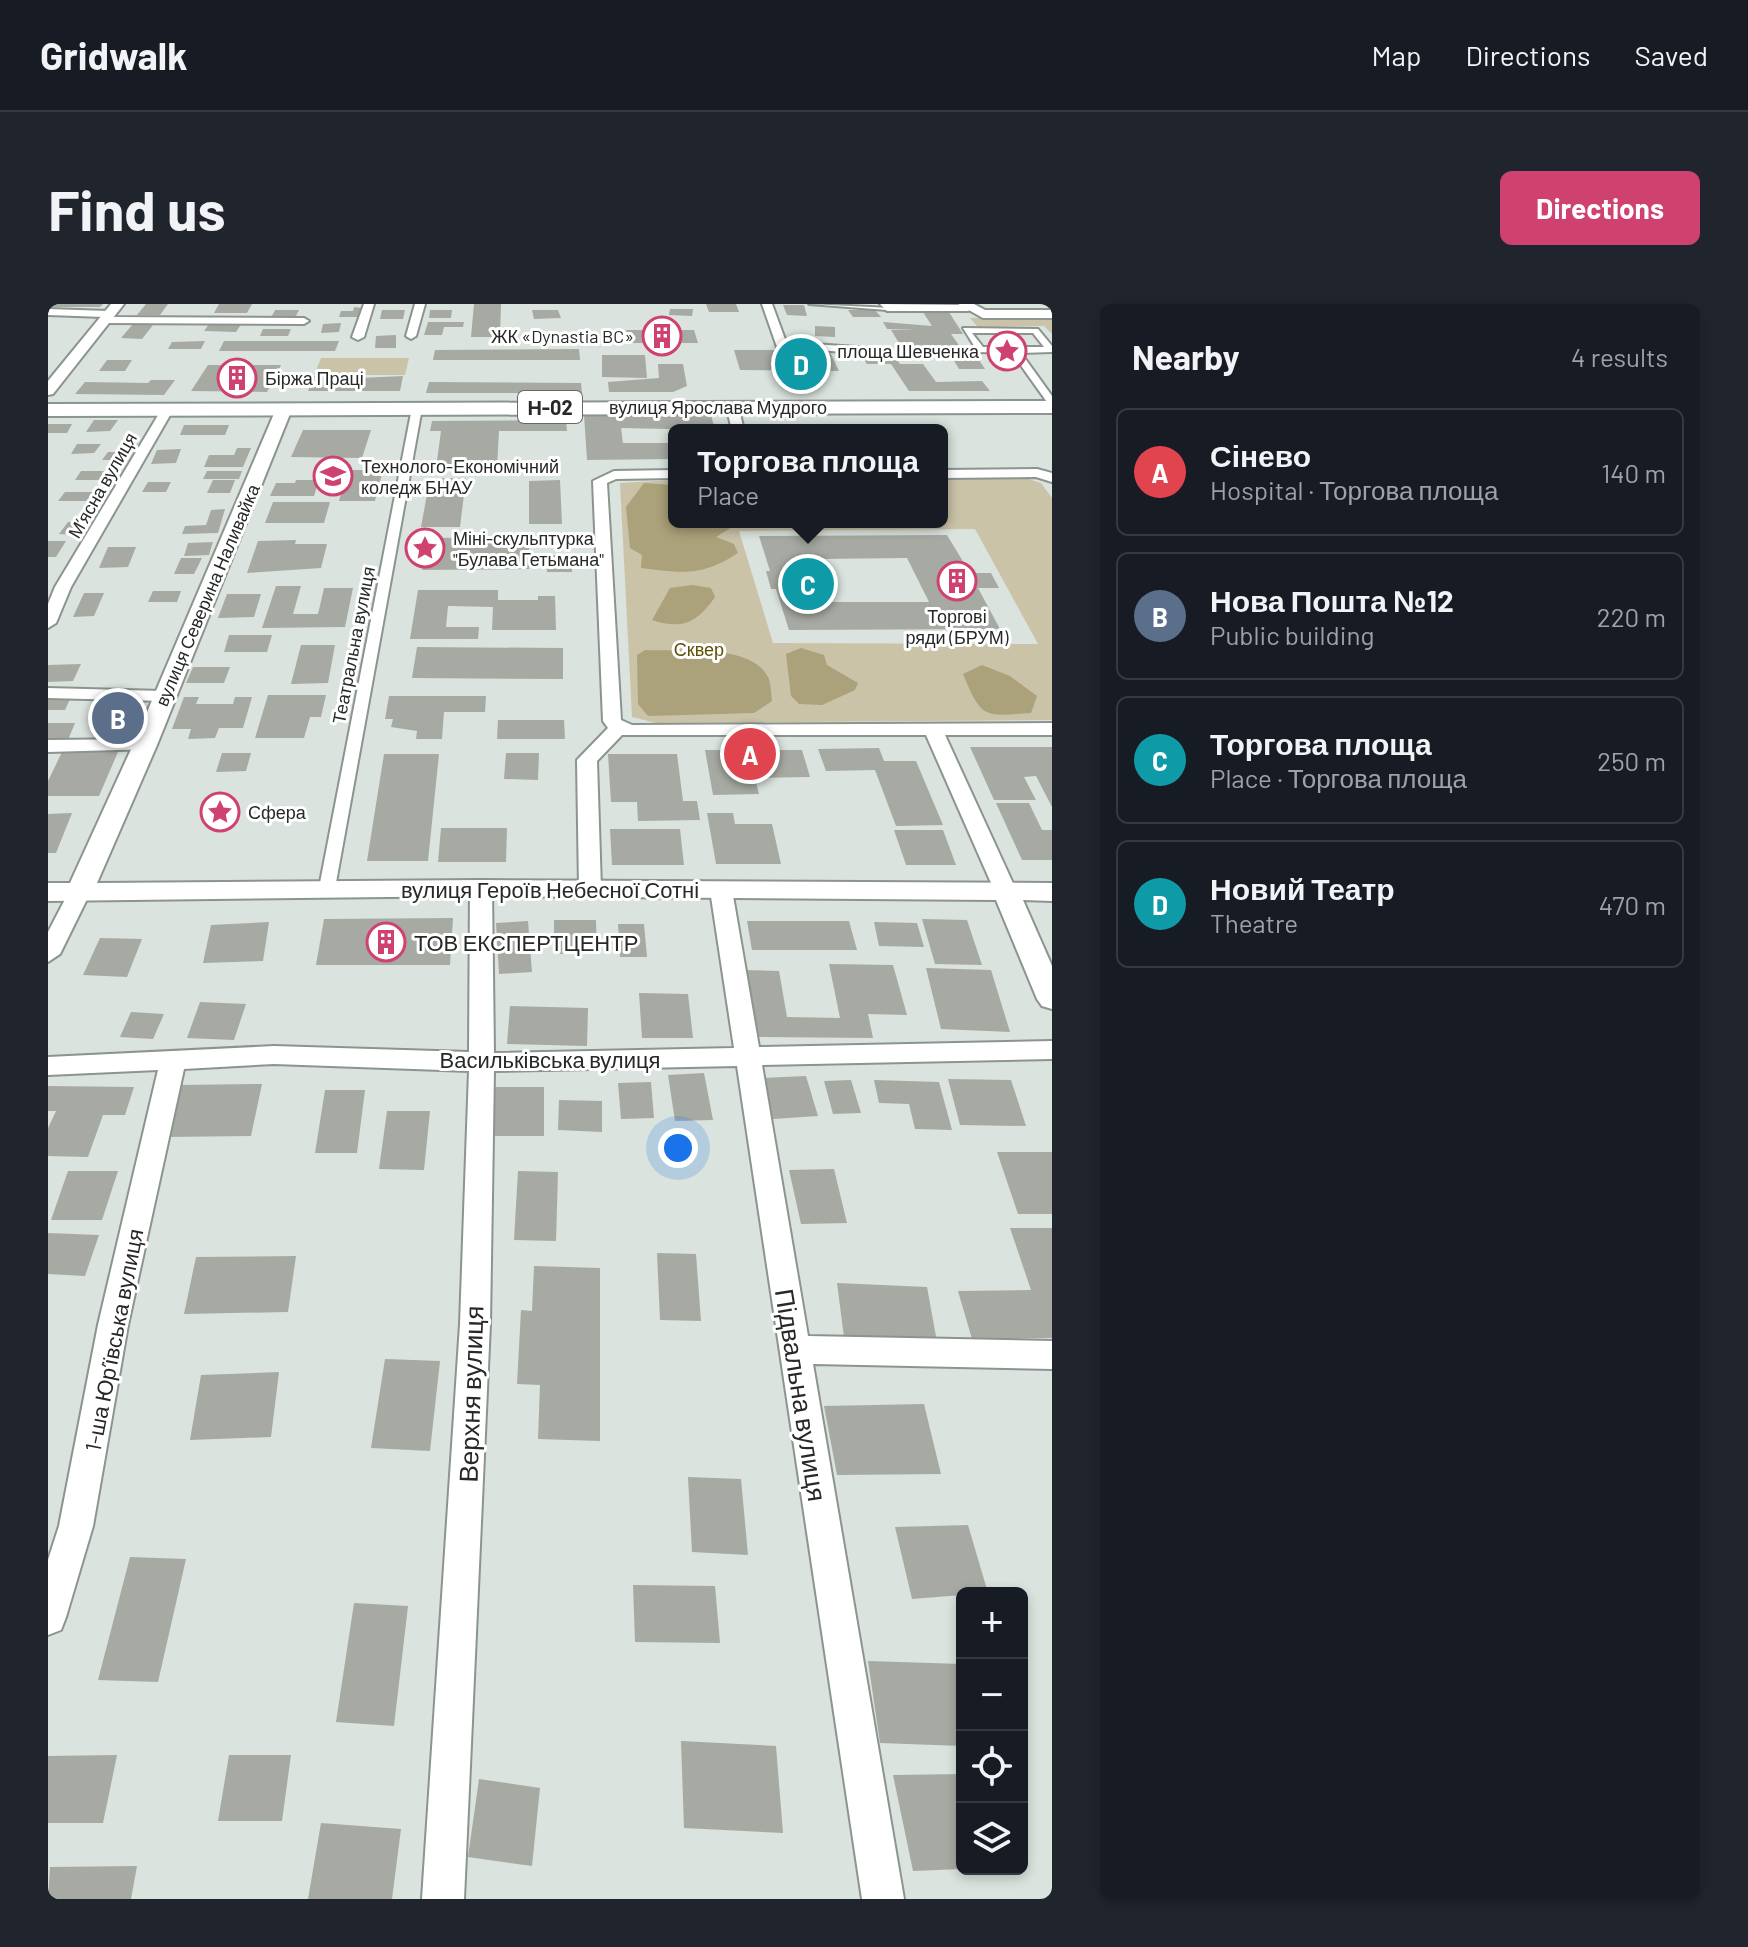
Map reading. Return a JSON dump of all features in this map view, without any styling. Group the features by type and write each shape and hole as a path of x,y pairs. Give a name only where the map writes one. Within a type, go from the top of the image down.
{"main road":[{"name":"вулиця Ярослава Мудрого","path":"48,410 1051,404"}],"street":[{"path":"358,337 369,304"},
{"path":"411,336 420,304"},
{"path":"767,304 781,345 884,352"},
{"path":"813,304 970,308 1052,314"},
{"path":"296,336 310,309"},
{"path":"48,312 304,321"},
{"path":"48,391 111,313"},
{"path":"966,330 1035,331 1051,350 1015,350 981,350 966,330"},
{"path":"1015,350 1051,404"},
{"path":"732,406 736,424"},
{"name":"Театральна вулиця","path":"327,888 417,408"},
{"name":"вулиця Северина Наливайка","path":"48,954 80,891 145,745 284,409"},
{"name":"Мʼясна вулиця","path":"48,623 63,587 167,410"},
{"path":"948,474 1037,473 1052,478"},
{"path":"668,474 614,475 600,481 612,721 618,728 632,731 1052,729"},
{"path":"48,693 163,696"},
{"path":"590,889 587,760 618,728"},
{"path":"934,731 1052,999"},
{"path":"48,746 145,745"},
{"name":"вулиця Героїв Небесної Сотні","path":"48,892 481,888 1052,892"},
{"name":"Верхня вулиця","path":"443,1899 475,1324 482,1062 481,888"},
{"name":"Підвальна вулиця","path":"721,890 883,1899"},
{"name":"Васильківська вулиця","path":"48,1066 274,1055 482,1062 1052,1050"},
{"name":"1-ша Юрʼївська вулиця","path":"48,1617 76,1526 113,1325 173,1061"},
{"path":"795,1350 1052,1355"}],"green space":[{"path":"1052,317 1052,334 1044,326 978,327 970,318"},
{"path":"321,358 409,358 405,375 314,375"},
{"name":"Сквер","path":"948,478 1025,478 1041,483 1052,498 1052,720 656,723 632,717 620,483 668,480 668,528 948,528","holes":["975,529 1038,644 773,643 739,531"]}],"shaded area":[{"path":"644,483 668,485 668,528 730,528 716,537 734,544 738,553 702,570 641,568 642,555 630,548 626,507"},
{"path":"692,585 711,588 715,597 702,613 680,624 652,620 670,588"},
{"path":"801,648 824,655 827,665 858,683 855,690 822,705 799,704 791,696 786,654"},
{"path":"645,650 694,650 746,659 759,666 768,677 772,701 754,713 648,716 638,704 637,655"},
{"path":"982,665 1010,676 1037,696 1031,713 994,714 980,707 963,674"}],"building":[{"path":"48,304 103,304 100,307 48,307"},
{"path":"146,304 168,304 160,315 137,315"},
{"path":"219,304 252,304 247,313 214,313"},
{"path":"474,304 501,304 500,337 471,337"},
{"path":"706,304 736,304 739,312 709,312"},
{"path":"783,305 804,305 807,316 787,315"},
{"path":"354,307 363,308 360,317 339,317 341,311 353,311"},
{"path":"670,309 693,309 692,316 669,315"},
{"path":"921,309 947,309 963,334 951,334 961,348 902,348 891,330 916,330 887,329 883,322 932,326"},
{"path":"275,310 299,310 296,316 272,316"},
{"path":"382,310 405,310 403,319 380,319"},
{"path":"430,310 452,310 451,318 429,318"},
{"path":"532,310 558,310 561,318 534,319"},
{"path":"848,310 875,310 881,317 853,317"},
{"path":"428,322 464,322 463,327 444,327 442,335 424,335"},
{"path":"210,323 242,323 236,332 204,331"},
{"path":"341,323 339,332 321,333 323,324"},
{"path":"133,324 153,325 142,339 121,338"},
{"path":"815,326 835,327 835,337 815,336"},
{"path":"263,329 291,329 288,336 260,336"},
{"name":"ЖК «Dynastia BC»","path":"626,330 694,330 698,343 629,343"},
{"path":"529,334 562,334 562,341 529,341"},
{"path":"396,335 396,348 375,348 376,336"},
{"path":"205,341 201,349 168,349 172,342"},
{"path":"224,341 339,341 335,351 219,351"},
{"path":"579,349 580,360 433,360 435,350"},
{"path":"734,350 829,350 839,371 740,370"},
{"path":"860,354 893,354 900,364 923,364 936,382 982,381 990,391 909,391 891,364 867,364"},
{"path":"950,354 975,354 985,369 959,369"},
{"path":"602,355 645,355 647,378 602,377"},
{"path":"107,360 132,360 125,371 99,371"},
{"path":"658,364 683,364 687,386 673,392 609,392 608,382 659,378"},
{"name":"Біржа Праці","path":"208,365 281,365 267,392 191,391"},
{"path":"314,376 341,376 340,379 403,376 400,391 308,391"},
{"path":"151,380 175,380 164,395 75,394 85,382 148,383"},
{"path":"429,382 581,383 582,393 426,393"},
{"path":"584,415 711,415 713,424 668,424 668,429 621,428 623,443 668,443 668,459 587,460"},
{"path":"94,420 118,420 110,431 86,432"},
{"path":"566,420 567,431 499,431 497,468 436,468 441,431 430,431 432,421"},
{"path":"48,424 72,424 67,433 48,433"},
{"path":"184,425 229,425 225,435 180,435"},
{"path":"303,430 371,430 362,458 291,457"},
{"path":"123,441 139,441 128,460 102,460 108,452 117,452"},
{"path":"77,444 101,444 94,453 71,454"},
{"path":"237,448 251,448 243,467 204,467 209,455 234,455"},
{"path":"181,449 176,463 151,464 157,450"},
{"path":"347,470 383,470 375,501 339,501"},
{"path":"81,471 115,471 110,480 75,480"},
{"path":"207,471 242,471 239,479 203,479"},
{"path":"430,478 466,478 460,527 421,527"},
{"path":"213,480 235,480 230,493 207,493"},
{"path":"296,480 319,480 314,496 270,496 276,483 295,483"},
{"path":"560,480 562,524 529,524 529,481"},
{"path":"148,482 171,482 166,492 142,492"},
{"path":"65,492 102,492 95,501 58,501"},
{"path":"273,502 330,502 324,523 265,523"},
{"path":"225,509 218,533 182,534 185,526 206,525 211,510"},
{"path":"68,522 87,522 78,535 59,534"},
{"name":"Торгові ряди (БРУМ)","path":"947,535 970,573 991,573 999,588 978,588 1000,629 789,630 776,589 771,589 766,571 770,571 759,536","holes":["907,558 929,602 832,602 816,559"]},
{"path":"529,537 529,569 422,570 426,538"},
{"path":"296,540 295,544 327,544 321,568 247,573 258,541"},
{"path":"48,541 66,541 56,557 48,557"},
{"path":"213,542 209,555 184,556 188,543"},
{"path":"108,547 136,547 128,567 99,568"},
{"path":"546,555 571,555 572,572 547,572"},
{"path":"181,558 202,558 194,574 174,574"},
{"path":"276,586 301,586 293,614 318,614 324,588 353,588 345,627 262,628"},
{"path":"418,590 498,590 498,600 538,600 538,596 555,596 556,630 492,630 493,607 448,606 446,627 479,627 478,639 410,639"},
{"path":"153,591 181,591 177,602 148,602"},
{"path":"84,593 104,593 94,616 73,617"},
{"path":"227,594 261,594 254,617 218,618"},
{"path":"229,635 272,635 267,652 224,652"},
{"path":"301,645 335,645 328,683 291,684"},
{"path":"417,647 563,648 563,679 412,678"},
{"path":"81,664 73,681 48,682 48,665"},
{"path":"193,667 230,667 224,683 186,683"},
{"path":"268,695 326,695 321,717 310,717 304,738 255,738"},
{"path":"389,696 486,696 485,712 444,712 442,739 416,739 417,731 391,727 393,719 385,719"},
{"path":"184,697 199,697 196,704 233,704 235,697 252,697 243,728 219,728 215,738 188,739 191,729 172,729"},
{"path":"48,699 70,699 65,710 48,710"},
{"path":"106,702 141,702 128,735 92,735"},
{"path":"498,720 564,720 565,739 497,739"},
{"path":"48,723 75,723 68,740 48,740"},
{"path":"970,747 1052,747 1052,807 1036,776 1024,777 1036,800 994,800"},
{"path":"879,748 884,761 916,761 943,825 896,826 875,770 826,771 818,749"},
{"path":"705,750 802,750 810,777 755,778 759,794 713,795"},
{"path":"62,752 118,752 99,796 48,796 48,781"},
{"path":"222,753 251,753 246,771 216,772"},
{"path":"506,753 539,753 538,780 504,779"},
{"path":"384,754 439,754 428,861 367,861"},
{"path":"608,754 677,754 683,801 697,801 700,820 638,821 637,802 611,802"},
{"path":"996,803 1029,803 1042,830 1052,830 1052,860 1022,860"},
{"path":"72,813 56,853 48,853 48,814"},
{"path":"707,813 733,813 735,824 772,824 781,864 716,864"},
{"path":"441,828 507,828 506,862 438,862"},
{"path":"610,829 680,829 684,865 612,865"},
{"path":"894,830 943,830 956,865 906,865"},
{"name":"ТОВ ЕКСПЕРТЦЕНТР","path":"453,918 450,965 316,965 324,919"},
{"path":"922,919 967,920 982,965 935,964"},
{"path":"554,920 596,920 597,954 554,954"},
{"path":"528,921 532,972 499,974 496,923"},
{"path":"747,921 849,921 857,950 752,950"},
{"path":"269,922 263,961 203,963 211,925"},
{"path":"874,922 917,923 924,947 879,946"},
{"path":"618,924 644,924 647,957 620,957"},
{"path":"100,938 142,939 127,977 83,975"},
{"path":"829,964 893,965 907,1015 868,1014 873,1038 753,1037 743,970 779,971 787,1017 840,1018"},
{"path":"926,968 991,970 1010,1032 941,1029"},
{"path":"639,993 688,994 693,1038 642,1038"},
{"path":"200,1002 246,1004 234,1040 187,1038"},
{"path":"510,1006 588,1008 587,1046 507,1044"},
{"path":"131,1012 164,1014 153,1039 120,1037"},
{"path":"704,1073 713,1120 675,1121 668,1075"},
{"path":"806,1076 818,1116 773,1119 762,1078"},
{"path":"948,1079 1011,1080 1026,1126 960,1125"},
{"path":"851,1080 861,1113 833,1114 824,1081"},
{"path":"874,1080 939,1082 952,1130 915,1129 909,1104 879,1103"},
{"path":"651,1082 654,1118 621,1119 618,1083"},
{"path":"262,1084 251,1136 166,1137 179,1085"},
{"path":"48,1086 134,1087 125,1115 103,1115 88,1157 48,1156 48,1128 56,1111 48,1111"},
{"path":"491,1087 544,1087 544,1136 489,1136"},
{"path":"325,1090 365,1090 357,1153 315,1153"},
{"path":"559,1100 602,1101 602,1132 558,1130"},
{"path":"387,1111 430,1111 424,1170 379,1169"},
{"path":"997,1152 1052,1152 1052,1214 1018,1214"},
{"path":"834,1169 847,1223 801,1224 789,1170"},
{"path":"68,1171 118,1171 102,1220 51,1220"},
{"path":"518,1171 558,1172 556,1241 514,1240"},
{"path":"1010,1228 1052,1228 1052,1338 972,1339 958,1291 1031,1290"},
{"path":"48,1233 99,1235 85,1276 48,1274"},
{"path":"657,1253 696,1254 701,1321 660,1320"},
{"path":"296,1256 288,1312 184,1314 196,1257"},
{"path":"534,1266 600,1268 600,1441 538,1439 540,1385 517,1384 521,1310 532,1311"},
{"path":"837,1283 927,1287 937,1342 844,1337"},
{"path":"385,1359 440,1361 430,1451 371,1448"},
{"path":"279,1372 271,1437 190,1440 201,1375"},
{"path":"924,1404 941,1474 837,1475 824,1406"},
{"path":"688,1477 741,1479 748,1555 692,1552"},
{"path":"968,1525 986,1587 956,1587 956,1596 912,1599 895,1527"},
{"path":"130,1557 186,1559 158,1682 98,1680"},
{"path":"633,1585 715,1586 720,1643 635,1642"},
{"path":"354,1603 408,1606 394,1726 336,1722"},
{"path":"868,1661 956,1664 956,1746 880,1743"},
{"path":"681,1741 776,1746 783,1833 684,1828"},
{"path":"117,1755 103,1823 48,1823 48,1756"},
{"path":"229,1755 291,1755 282,1821 218,1821"},
{"path":"956,1774 956,1869 913,1871 893,1775"},
{"path":"479,1779 540,1788 532,1866 468,1857"},
{"path":"321,1823 401,1829 392,1899 308,1899"},
{"path":"137,1866 131,1899 48,1899 50,1867"}],"place":[{"name":"ЖК «Dynastia BC»","path":"662,336"},
{"name":"площа Шевченка","path":"1007,351"},
{"name":"Новий Театр","path":"801,364"},
{"name":"Біржа Праці","path":"237,378"},
{"name":"Технолого-Економічний коледж БНАУ","path":"333,476"},
{"name":"Міні-скульптурка \"Булава Гетьмана\"","path":"425,548"},
{"name":"Торгові ряди (БРУМ)","path":"957,581"},
{"name":"Торгова площа","path":"808,584"},
{"name":"Нова Пошта №12","path":"118,718"},
{"name":"Сінево","path":"750,754"},
{"name":"Сфера","path":"220,812"},
{"name":"ТОВ ЕКСПЕРТЦЕНТР","path":"386,942"}]}
